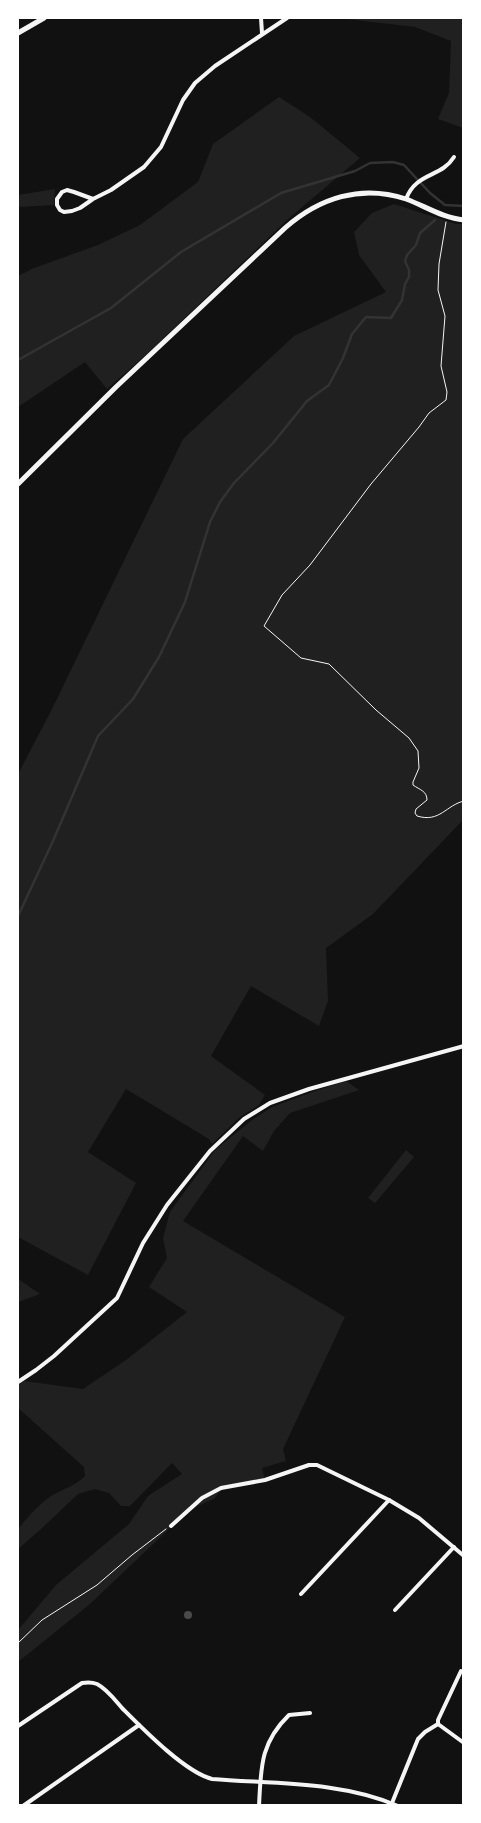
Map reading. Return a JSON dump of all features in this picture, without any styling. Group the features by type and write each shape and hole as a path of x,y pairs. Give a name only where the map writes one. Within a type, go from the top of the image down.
{"street":[{"path":"18,33 44,18"},
{"path":"261,18 262,33"},
{"path":"93,199 67,190 62,192 57,205 64,212 80,208 111,190 144,167 161,147 183,100 195,83 215,66 287,18"},
{"path":"406,200 414,184 445,169 454,157"},
{"path":"18,484 116,387 293,221 321,203 348,194 376,193 406,200 448,217 464,220"},
{"path":"18,1382 54,1356 116,1298 143,1243 167,1205 210,1151 244,1119 270,1104 308,1089 463,1046"},
{"path":"171,1526 202,1498 221,1488 266,1480 309,1465 317,1465 388,1500 419,1518 464,1556"},
{"path":"301,1594 388,1500"},
{"path":"395,1610 454,1547"},
{"path":"438,1724 438,1720 461,1671"},
{"path":"18,1726 82,1683 95,1683 139,1725 194,1772 203,1777 342,1789 398,1806"},
{"path":"258,1806 262,1757 270,1738 290,1715 310,1714"},
{"path":"438,1724 464,1743"},
{"path":"392,1803 418,1740 425,1732 438,1724"},
{"path":"23,1806 139,1725"}],"path":[{"path":"448,217 442,236 438,290 445,316 441,366 448,392 446,400 429,412 419,427 371,484 310,565 282,595 264,626 302,658 329,664 376,710 410,738 418,751 420,768 413,785 425,791 427,796 426,800 416,809 415,813 417,816 424,818 435,817 457,802 464,801"},
{"path":"18,1642 42,1620 97,1585 132,1555 171,1526"}],"shaded area":[{"path":"338,18 463,18 463,128 438,119 449,93 451,41 415,27"},
{"path":"279,97 310,117 360,158 287,220 148,353 107,389 85,362 18,407 18,276 34,268 98,245 140,225 198,182 213,144"},
{"path":"55,189 54,205 18,207 18,195"},
{"path":"394,204 456,224 463,224 463,820 373,914 326,948 328,1001 319,1026 251,986 211,1056 265,1095 259,1105 240,1117 212,1144 209,1139 126,1089 88,1152 136,1183 88,1275 18,1237 18,774 52,709 183,439 294,336 386,292 359,255 354,232 372,213"},
{"path":"346,1081 359,1090 290,1113 274,1131 263,1151 243,1136 183,1221 345,1317 283,1449 286,1461 262,1468 265,1480 221,1490 214,1499 190,1509 90,1604 18,1662 18,1630 56,1585 129,1524 148,1496 182,1474 172,1463 130,1506 121,1506 109,1493 95,1489 78,1494 18,1549 18,1529 29,1516 51,1496 73,1485 85,1476 84,1467 18,1408 18,1385 24,1381 83,1389 126,1360 187,1312 149,1287 167,1258 163,1238 170,1212 215,1150 252,1120 272,1107"},
{"path":"406,1150 414,1157 375,1203 368,1198"},
{"path":"18,1279 40,1294 18,1302"}],"building":[{"path":"188,1611 192,1615 188,1619 184,1615"}],"waterway":[{"path":"18,360 111,308 181,252 281,193 355,171 370,163 393,162 404,165 430,193 445,205 464,206"},
{"path":"18,916 53,841 98,736 133,699 159,657 185,602 210,522 220,502 234,483 273,443 307,401 329,385 343,358 352,334 366,317 391,318 402,300 405,284 409,277 409,270 405,261 407,255 416,245 420,233 435,220"}]}
